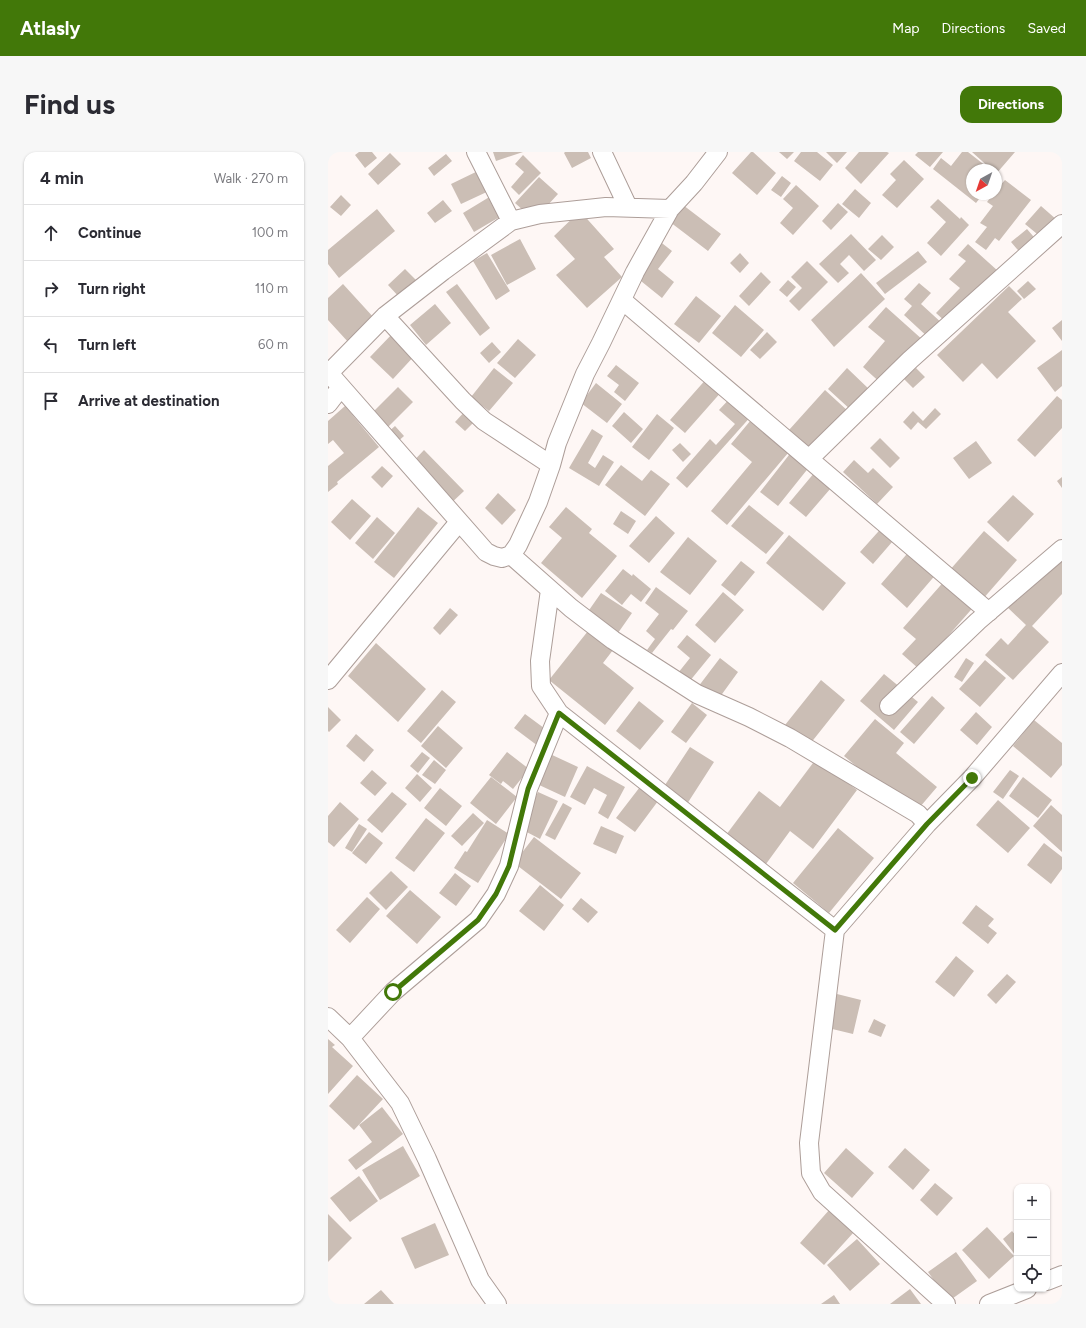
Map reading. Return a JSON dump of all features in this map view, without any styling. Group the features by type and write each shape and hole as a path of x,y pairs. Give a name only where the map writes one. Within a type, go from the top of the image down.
{"street":[{"path":"476,152 511,221"},
{"path":"602,152 628,208"},
{"path":"670,209 606,206 540,214 511,221 442,271 385,316 328,373 486,552 502,558 511,555 518,545 538,502 551,466 557,443 585,374 635,272 670,209 694,183 718,152"},
{"path":"809,459 910,360 1062,224"},
{"path":"622,300 989,612"},
{"path":"385,316 463,401 484,421 551,466"},
{"path":"328,404 341,387"},
{"path":"328,680 459,522"},
{"path":"889,706 989,612 1062,549"},
{"path":"511,555 571,608 613,640 698,694 749,717 790,738 918,814 927,824"},
{"path":"550,590 540,661 541,686 559,713 835,930"},
{"path":"946,1304 822,1192 811,1173 810,1143 835,930 927,824 972,778 1062,673"},
{"path":"350,1038 393,992 478,920 496,894 509,866 528,789 559,713"},
{"path":"328,1017 350,1038 400,1103 427,1158 480,1280 497,1304"},
{"path":"1050,1280 1062,1275"},
{"path":"989,1304 1019,1292"}],"building":[{"path":"359,152 372,152 377,158 365,168 355,155"},
{"path":"493,152 523,152 496,161"},
{"path":"588,152 591,158 572,168 564,153"},
{"path":"751,152 753,152 776,173 757,195 732,173"},
{"path":"779,152 794,152 787,159"},
{"path":"801,152 817,152 833,165 820,181 794,161"},
{"path":"826,152 847,152 837,163"},
{"path":"859,152 889,153 861,184 845,168"},
{"path":"918,152 943,152 930,167 915,155"},
{"path":"962,152 968,152 983,164 966,164 966,195 933,169 941,158 951,166"},
{"path":"972,152 1015,152 1002,167 1002,164 985,164"},
{"path":"390,153 401,164 378,185 368,174"},
{"path":"446,154 452,161 434,176 428,168"},
{"path":"523,155 541,173 519,195 511,187 524,172 515,164"},
{"path":"904,160 924,179 897,208 882,195 896,180 890,174"},
{"path":"482,169 491,190 461,204 451,184"},
{"path":"782,176 791,183 781,197 771,190"},
{"path":"539,177 558,194 534,220 515,203"},
{"path":"1005,180 1031,200 999,241 995,238 986,250 975,242 987,227 980,223 993,206 987,202 988,200 1002,200 1002,183"},
{"path":"796,185 819,206 793,235 780,223 793,208 783,199"},
{"path":"855,189 871,203 859,218 842,204"},
{"path":"341,195 351,205 341,216 330,207"},
{"path":"491,196 503,215 474,232 463,213"},
{"path":"938,199 969,225 941,256 927,243 946,222 930,207"},
{"path":"443,200 452,211 435,223 427,213"},
{"path":"838,203 848,212 831,230 822,221"},
{"path":"683,205 721,234 708,251 670,222"},
{"path":"1041,206 1057,220 1042,238 1025,224"},
{"path":"377,209 395,231 339,278 328,264 328,250"},
{"path":"580,211 614,249 604,257 622,277 587,308 556,275 575,259 554,236"},
{"path":"1027,229 1039,243 1023,256 1011,242"},
{"path":"851,234 876,260 864,271 849,255 840,264 849,273 838,283 819,264"},
{"path":"882,235 894,247 881,260 868,249"},
{"path":"520,239 536,269 507,285 491,255"},
{"path":"658,240 672,251 658,269 674,282 662,298 631,273"},
{"path":"968,244 998,271 948,324 936,313 960,288 949,279 966,261 958,255"},
{"path":"918,251 927,262 885,294 876,283"},
{"path":"487,253 510,291 496,300 473,261"},
{"path":"740,253 749,263 740,273 730,263"},
{"path":"807,261 828,282 799,311 789,301 802,288 791,277"},
{"path":"405,269 418,282 401,299 388,285"},
{"path":"761,272 771,282 749,306 739,296"},
{"path":"861,273 885,299 834,347 811,320"},
{"path":"788,280 796,287 787,297 779,290"},
{"path":"1028,281 1036,289 1024,299 1017,291"},
{"path":"919,283 931,293 921,304 944,325 931,340 904,315 912,306 904,299"},
{"path":"343,284 375,319 349,343 328,320 328,298"},
{"path":"457,284 490,328 480,336 446,292"},
{"path":"1009,286 1022,299 1008,312 1036,341 997,379 982,363 963,382 937,355"},
{"path":"696,296 721,316 699,343 674,324"},
{"path":"435,304 451,323 426,345 410,325"},
{"path":"735,305 764,330 741,357 712,333"},
{"path":"886,307 924,341 884,386 863,367 885,341 868,327"},
{"path":"1062,320 1062,341 1052,328"},
{"path":"394,332 417,353 393,379 370,357"},
{"path":"767,332 777,342 760,359 750,350"},
{"path":"518,339 536,355 515,378 497,363"},
{"path":"492,342 501,352 489,363 480,353"},
{"path":"1062,350 1062,386 1055,392 1037,368"},
{"path":"616,365 639,383 625,401 614,392 619,385 607,376"},
{"path":"494,368 513,383 489,411 471,397"},
{"path":"847,368 871,391 852,411 828,389"},
{"path":"916,368 925,377 913,388 904,379"},
{"path":"708,377 723,390 685,433 670,420"},
{"path":"596,383 622,404 607,423 581,403"},
{"path":"398,387 413,402 384,431 369,416"},
{"path":"825,390 849,412 813,452 789,430"},
{"path":"733,395 753,414 687,488 676,478 710,439 716,445 735,424 719,410"},
{"path":"1057,396 1062,400 1062,428 1035,457 1017,440"},
{"path":"345,406 379,447 337,482 338,484 328,492 328,466 344,453 333,440 328,444 328,421"},
{"path":"468,408 478,418 465,431 455,422"},
{"path":"935,408 941,414 926,429 918,422 911,430 903,422 913,411 923,421"},
{"path":"624,412 643,429 631,443 612,426"},
{"path":"657,414 674,428 649,460 632,447"},
{"path":"756,414 794,446 727,525 711,511 752,462 731,444"},
{"path":"395,426 404,436 394,445 385,435"},
{"path":"592,429 603,436 588,463 595,468 603,455 614,462 599,486 569,468"},
{"path":"880,438 900,458 890,468 870,448"},
{"path":"976,441 992,463 969,479 953,458"},
{"path":"680,443 691,454 683,462 672,450"},
{"path":"796,446 814,461 778,506 760,492"},
{"path":"424,450 464,491 446,508 407,468"},
{"path":"854,460 868,473 873,468 893,487 877,504 843,472"},
{"path":"621,465 642,481 651,470 670,484 645,516 605,485"},
{"path":"382,466 393,476 382,488 371,477"},
{"path":"820,466 837,481 806,517 789,503"},
{"path":"1062,477 1062,488 1057,481"},
{"path":"498,493 516,510 502,525 485,508"},
{"path":"1013,495 1034,514 1008,542 987,522"},
{"path":"352,499 371,516 350,540 331,522"},
{"path":"749,505 784,533 766,554 731,526"},
{"path":"418,507 438,523 394,578 374,562"},
{"path":"566,507 592,529 589,533 617,556 582,598 541,563 562,538 549,527"},
{"path":"621,511 636,521 628,534 613,524"},
{"path":"656,516 675,533 649,563 629,546"},
{"path":"377,517 395,533 373,559 355,543"},
{"path":"886,523 899,534 873,564 860,552"},
{"path":"984,531 1017,560 982,600 949,571"},
{"path":"789,535 846,583 823,611 766,563"},
{"path":"688,537 717,561 690,595 660,572"},
{"path":"1062,544 1062,594 1032,626 1049,642 1013,680 985,655 1001,638 1008,645 1026,625 1005,605"},
{"path":"912,548 938,572 907,608 881,584"},
{"path":"741,561 755,572 735,596 721,585"},
{"path":"623,569 632,576 633,574 651,589 641,602 631,594 622,605 605,591"},
{"path":"947,578 977,603 919,669 902,654 916,639 903,628"},
{"path":"656,587 688,611 652,653 647,650 655,639 646,631 659,614 645,603"},
{"path":"723,592 744,610 715,643 695,625"},
{"path":"601,593 632,613 618,633 587,613"},
{"path":"450,608 458,615 440,635 433,628"},
{"path":"588,631 613,650 603,663 634,688 605,725 549,680"},
{"path":"687,635 711,655 689,682 678,673 690,658 677,647"},
{"path":"376,643 426,689 398,722 348,676"},
{"path":"720,658 738,672 717,701 698,687"},
{"path":"966,658 974,663 962,682 954,677"},
{"path":"985,660 1006,678 980,707 959,689"},
{"path":"884,674 918,702 894,730 860,701"},
{"path":"821,680 845,700 810,744 785,725"},
{"path":"442,690 456,702 421,743 407,731"},
{"path":"932,696 945,708 914,744 900,732"},
{"path":"639,701 664,721 640,750 616,731"},
{"path":"692,703 707,715 686,743 671,732"},
{"path":"328,707 341,720 329,732 328,731"},
{"path":"976,712 992,727 977,745 960,730"},
{"path":"525,714 548,731 538,746 514,728"},
{"path":"875,719 904,743 896,753 937,787 914,814 844,756"},
{"path":"1034,720 1062,743 1062,765 1051,778 1013,746"},
{"path":"438,726 463,748 446,768 421,746"},
{"path":"356,734 374,750 364,762 346,746"},
{"path":"690,747 714,762 687,804 663,788"},
{"path":"422,752 430,758 418,773 410,766"},
{"path":"507,752 529,769 513,789 503,781 501,784 489,775"},
{"path":"550,754 578,767 565,797 537,784"},
{"path":"816,759 857,790 813,849 790,831 766,864 726,835 759,791 780,807"},
{"path":"434,760 446,770 435,784 422,775"},
{"path":"587,766 625,787 608,819 598,813 607,795 594,788 585,805 570,797"},
{"path":"372,770 387,783 375,796 360,783"},
{"path":"1010,770 1019,776 1003,799 993,792"},
{"path":"417,774 432,788 420,802 405,788"},
{"path":"491,777 517,797 496,824 470,803"},
{"path":"1023,777 1052,800 1038,818 1009,796"},
{"path":"643,783 661,797 635,832 616,818"},
{"path":"440,788 462,806 446,826 424,808"},
{"path":"392,792 407,804 382,833 367,820"},
{"path":"538,792 558,801 540,839 521,829"},
{"path":"998,800 1030,828 1008,853 976,825"},
{"path":"340,802 359,819 334,847 328,842 328,816"},
{"path":"563,803 572,808 555,840 545,835"},
{"path":"1051,805 1062,815 1062,852 1033,826"},
{"path":"473,813 484,823 462,846 451,836"},
{"path":"426,818 445,833 414,872 395,858"},
{"path":"487,820 509,834 478,883 454,868 465,851 467,852"},
{"path":"359,824 367,829 352,852 345,848"},
{"path":"601,826 624,836 616,854 593,844"},
{"path":"838,828 874,858 829,913 793,883"},
{"path":"369,832 383,843 366,864 352,853"},
{"path":"534,837 581,873 561,899 514,863"},
{"path":"1044,843 1062,857 1062,869 1051,884 1027,865"},
{"path":"391,871 408,887 386,910 369,893"},
{"path":"455,873 471,886 456,906 439,893"},
{"path":"540,885 564,905 544,931 519,911"},
{"path":"410,890 441,917 417,944 386,916"},
{"path":"367,897 380,909 350,943 336,930"},
{"path":"581,898 598,912 588,923 572,909"},
{"path":"976,905 994,919 988,926 997,933 988,944 962,923"},
{"path":"956,956 974,971 954,997 935,982"},
{"path":"1007,974 1016,982 996,1004 987,995"},
{"path":"833,993 861,1000 853,1034 824,1027"},
{"path":"874,1019 886,1025 881,1037 868,1032"},
{"path":"328,1039 335,1045 332,1047 353,1066 328,1094"},
{"path":"357,1075 383,1099 354,1130 329,1106"},
{"path":"382,1107 403,1134 356,1170 348,1160 372,1142 359,1125"},
{"path":"403,1146 420,1176 380,1200 362,1170"},
{"path":"846,1148 874,1173 852,1198 824,1173"},
{"path":"905,1148 930,1170 913,1190 888,1167"},
{"path":"359,1176 378,1201 350,1222 330,1198"},
{"path":"935,1183 953,1198 937,1216 920,1200"},
{"path":"830,1209 854,1232 824,1265 800,1243"},
{"path":"328,1214 352,1238 328,1262"},
{"path":"435,1223 449,1255 415,1269 401,1238"},
{"path":"987,1227 1014,1256 989,1279 962,1250"},
{"path":"1012,1231 1014,1233 1014,1253 1003,1239"},
{"path":"857,1239 880,1264 850,1291 827,1265"},
{"path":"956,1252 977,1281 949,1301 928,1272"},
{"path":"910,1289 921,1304 890,1304"},
{"path":"381,1290 394,1304 364,1304"},
{"path":"834,1295 840,1304 821,1304"}],"route":[{"path":"393,992 478,920 496,894 509,866 528,789 559,713 572,725 835,930 937,812 972,778"}]}
